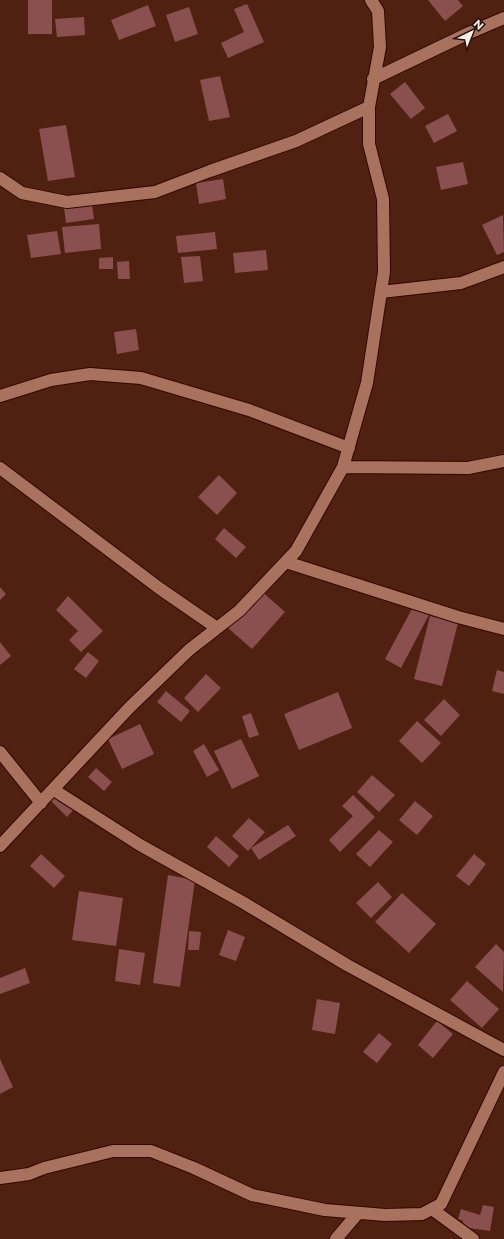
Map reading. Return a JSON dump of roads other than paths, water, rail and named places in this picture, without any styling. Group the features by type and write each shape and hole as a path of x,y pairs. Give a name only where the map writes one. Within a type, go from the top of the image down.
{"street":[{"path":"0,846 54,790 129,708 190,650 238,612 296,551 343,467 367,384 384,272 383,199 369,144 369,107 380,47 378,11 371,0"},
{"path":"373,79 469,32 504,18"},
{"path":"0,178 22,193 67,202 155,192 296,141 369,107"},
{"path":"381,292 461,283 504,267"},
{"path":"0,396 51,380 90,374 141,378 249,410 349,448"},
{"path":"343,467 468,468 504,461"},
{"path":"0,468 153,583 217,628"},
{"path":"286,562 458,617 504,628"},
{"path":"0,752 41,803"},
{"path":"54,790 140,845 244,903 347,965 504,1050"},
{"path":"0,1178 29,1174 44,1168 113,1151 151,1150 252,1195 325,1210 358,1213 422,1214 441,1204 504,1072"},
{"path":"432,1209 473,1239"},
{"path":"336,1239 358,1213"}]}
